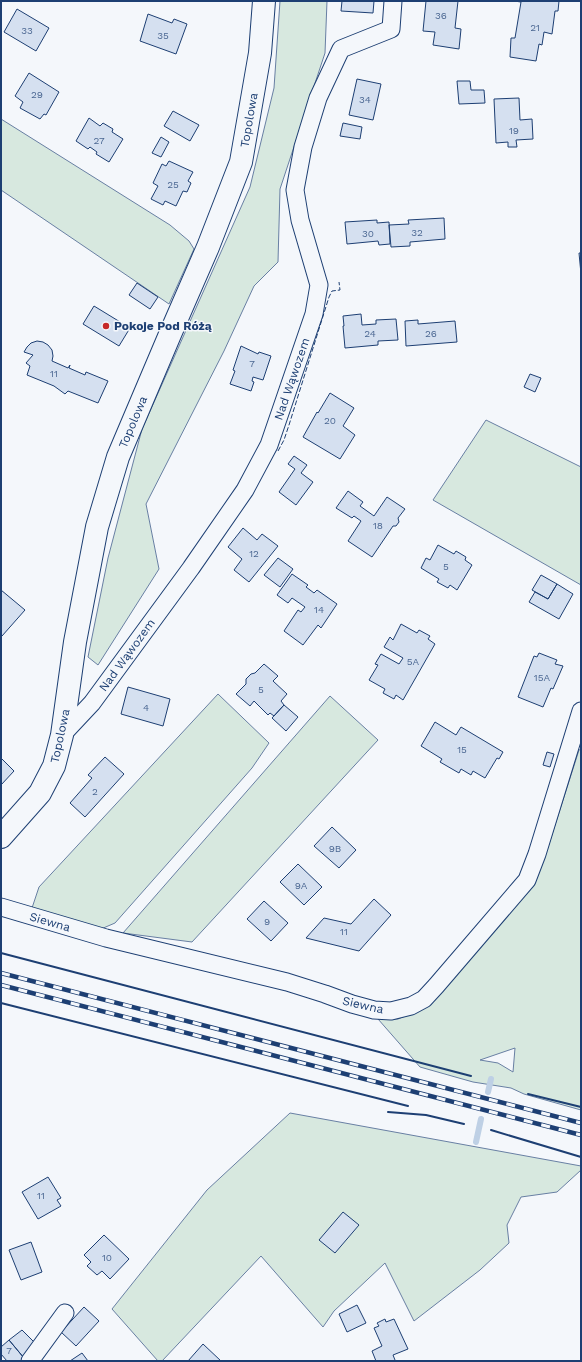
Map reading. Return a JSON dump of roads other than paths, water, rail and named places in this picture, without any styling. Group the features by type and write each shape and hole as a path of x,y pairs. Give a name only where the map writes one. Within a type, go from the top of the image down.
{"street":[{"name":"Topolowa","path":"1,837 40,793 54,766 62,736 75,642 97,526 118,457 170,332 208,247 242,162 260,53 264,1"},
{"name":"Nad Wąwozem","path":"62,736 92,703 191,568 245,490 269,445 314,314 319,285 300,220 295,190 302,147 318,98 341,49 391,29 393,1"},
{"name":"Siewna","path":"1,907 106,938 287,982 374,1010 391,1011 411,1006 424,999 436,986 527,880 538,854 581,711"},
{"path":"30,1361 65,1313"}],"waterway":[{"path":"488,1092 491,1079"},
{"path":"476,1142 481,1119"}],"railway":[{"path":"1,973 581,1123"},
{"path":"1,985 581,1135"}],"place":[{"name":"Pokoje Pod Różą","path":"106,326"}]}
